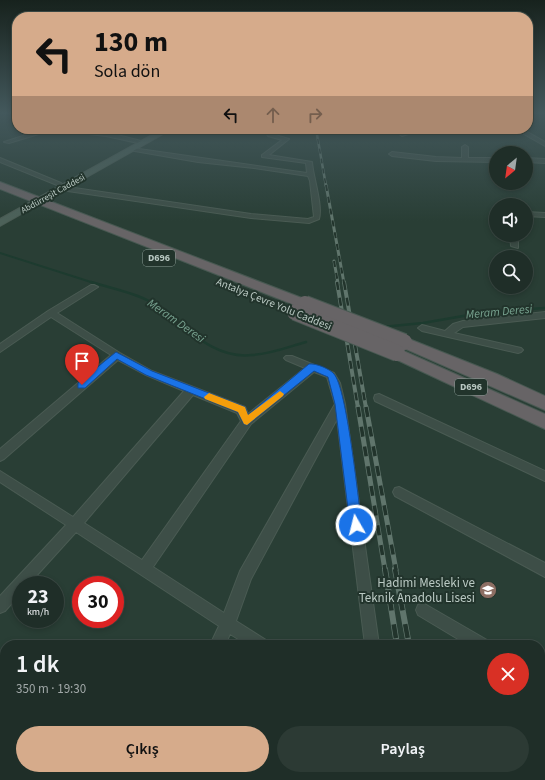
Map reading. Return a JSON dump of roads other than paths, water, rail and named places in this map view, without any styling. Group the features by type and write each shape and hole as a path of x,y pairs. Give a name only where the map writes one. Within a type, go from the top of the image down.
{"highway":[{"name":"Antalya Çevre Yolu Caddesi","path":"0,185 32,202"},
{"name":"Antalya Çevre Yolu Caddesi","path":"0,193 32,202 400,347 491,378 545,403"},
{"name":"Antalya Çevre Yolu Caddesi","path":"400,347 545,422"}],"main road":[{"name":"Abdürreşit Caddesi","path":"0,219 125,148"},
{"name":"Abdürreşit Caddesi","path":"60,186 135,148"},
{"name":"Abdürreşit Caddesi","path":"0,223 32,202"}],"street":[{"path":"0,160 60,186 251,216 309,220 317,218 313,181 310,175 309,162 264,156 274,148"},
{"path":"464,148 465,160"},
{"path":"132,150 310,175"},
{"path":"392,154 465,160 489,160"},
{"path":"533,160 545,161"},
{"path":"533,214 545,215"},
{"path":"515,242 515,246"},
{"path":"0,349 51,313 94,287"},
{"path":"51,313 116,355 149,373 241,410 247,421"},
{"path":"447,334 456,326 463,324 545,315"},
{"path":"422,328 518,350"},
{"path":"0,456 116,355"},
{"path":"289,358 331,375 335,384 340,404 371,640"},
{"path":"144,569 247,421 312,367"},
{"path":"0,606 75,524 191,390"},
{"path":"379,398 545,476"},
{"path":"220,640 228,623 245,576 340,404"},
{"path":"0,476 254,640"},
{"path":"399,492 545,570"},
{"path":"423,610 474,640"}],"waterway":[{"name":"Meram Deresi","path":"0,253 94,283"},
{"name":"Meram Deresi","path":"91,282 143,298 161,309 197,337 210,345 237,355 252,355 273,352 306,342"},
{"name":"Meram Deresi","path":"382,327 423,323 486,312 545,308"}],"railway":[{"path":"319,148 326,186"},
{"path":"326,185 344,283"},
{"path":"334,261 338,283"},
{"path":"337,282 358,408"},
{"path":"344,282 366,408"},
{"path":"358,407 385,570"},
{"path":"366,407 396,570"},
{"path":"385,569 396,640"},
{"path":"395,569 408,640"}],"place":[{"name":"Hadimi Mesleki ve Teknik Anadolu Lisesi","path":"488,590"}]}
